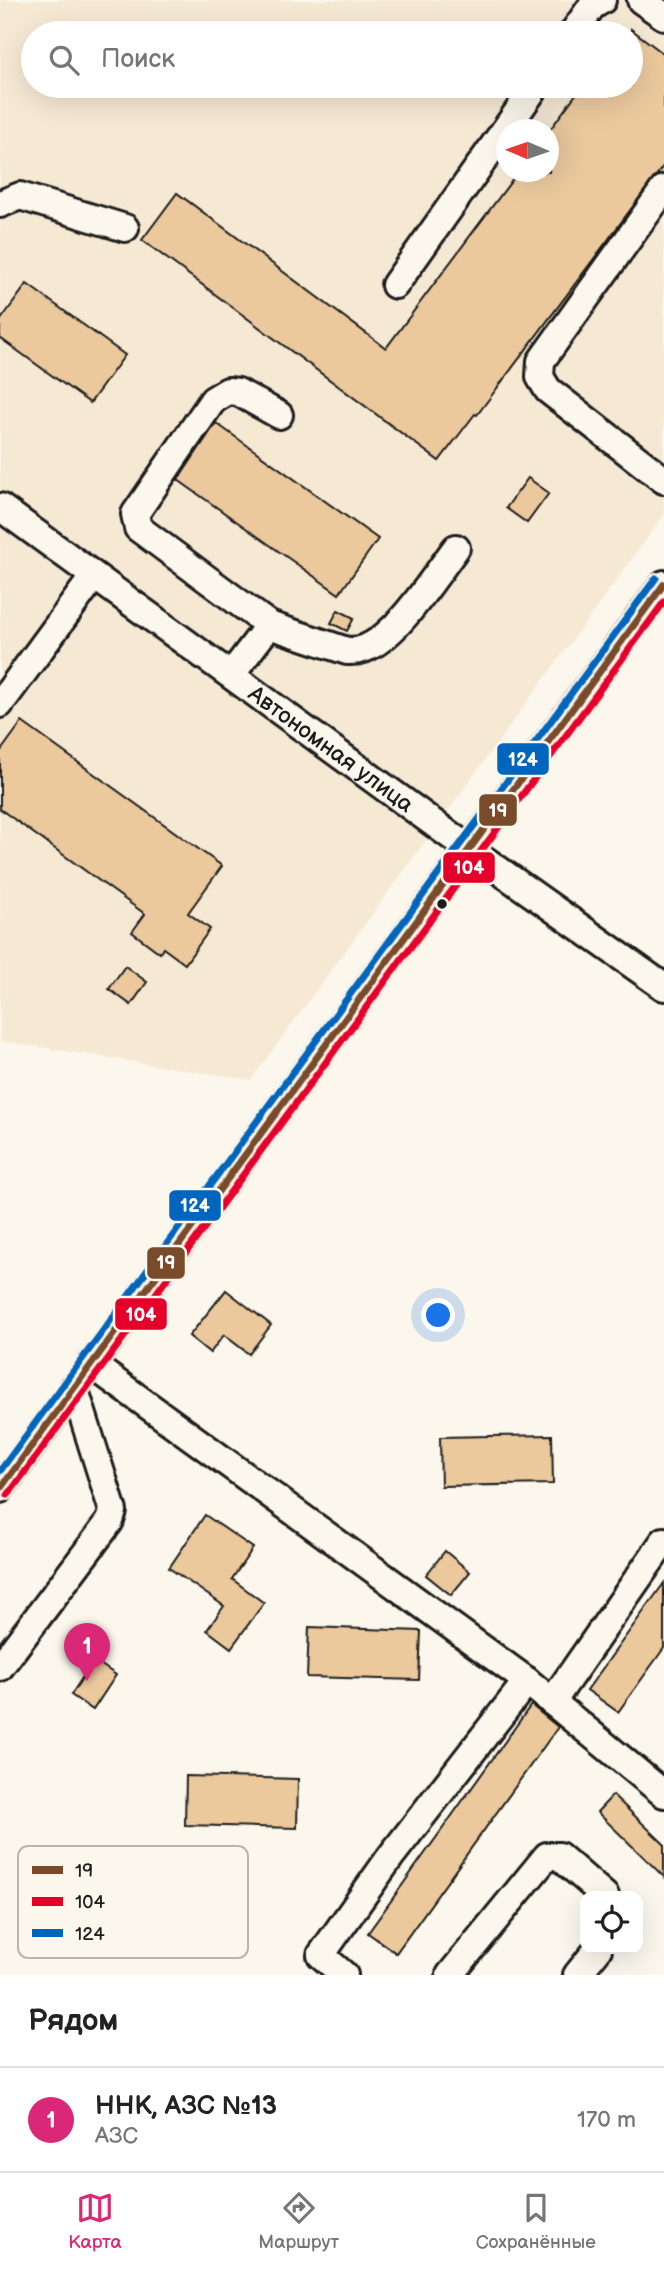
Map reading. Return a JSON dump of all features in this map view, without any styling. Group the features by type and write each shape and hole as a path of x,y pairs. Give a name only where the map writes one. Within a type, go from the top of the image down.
{"street":[{"path":"581,21 592,6 602,0"},
{"path":"641,0 664,16"},
{"path":"395,285 527,98"},
{"path":"664,189 541,361 540,377 548,390 664,480"},
{"path":"0,204 20,196 125,228"},
{"path":"279,415 238,392 228,391 213,400 135,514 138,528 269,625 347,650 359,651 372,646 401,621 456,548"},
{"name":"Автономная улица","path":"0,507 469,849 664,987"},
{"path":"0,704 94,576"},
{"path":"0,1489 664,584"},
{"path":"231,675 269,625"},
{"path":"92,1364 527,1681 664,1794"},
{"path":"0,1667 110,1521 113,1511 74,1387"},
{"path":"551,1702 664,1541"},
{"path":"344,1975 321,1955 391,1856 527,1681"},
{"path":"450,1975 547,1856 559,1856 599,1891"},
{"path":"578,1975 594,1954"}],"shaded area":[{"path":"0,0 664,0 664,515 251,1080 0,1041"}],"building":[{"path":"643,38 664,54 664,165 477,415 475,414 439,461 142,240 177,193 386,348 510,182 559,182 558,119 573,98 643,98"},
{"path":"27,284 125,355 90,403 0,338 0,321"},
{"path":"216,423 378,539 339,594 178,480"},
{"path":"528,478 549,493 527,523 506,508"},
{"path":"338,610 354,618 347,631 331,623"},
{"path":"22,722 222,866 188,913 210,929 185,964 163,948 160,953 132,932 145,914 0,809 0,752"},
{"path":"125,966 147,982 131,1005 109,989"},
{"path":"226,1290 271,1325 249,1354 224,1335 210,1353 189,1336"},
{"path":"552,1435 553,1484 441,1486 440,1437"},
{"path":"205,1515 253,1548 232,1579 264,1603 231,1648 207,1630 224,1606 169,1568"},
{"path":"445,1551 470,1572 451,1595 426,1575"},
{"path":"664,1583 664,1648 618,1712 587,1690"},
{"path":"309,1627 421,1631 419,1680 307,1677"},
{"path":"94,1660 116,1675 93,1710 71,1695"},
{"path":"531,1705 558,1727 396,1953 368,1933"},
{"path":"186,1776 298,1779 297,1828 185,1825"},
{"path":"613,1795 664,1844 664,1877 597,1812"}],"transit line":[{"name":"124","path":"0,1471 656,578"},
{"name":"19","path":"0,1489 664,584"},
{"name":"104","path":"8,1495 664,602"}],"place":[{"name":"ННК, АЗС №13","path":"87,1681"}]}
